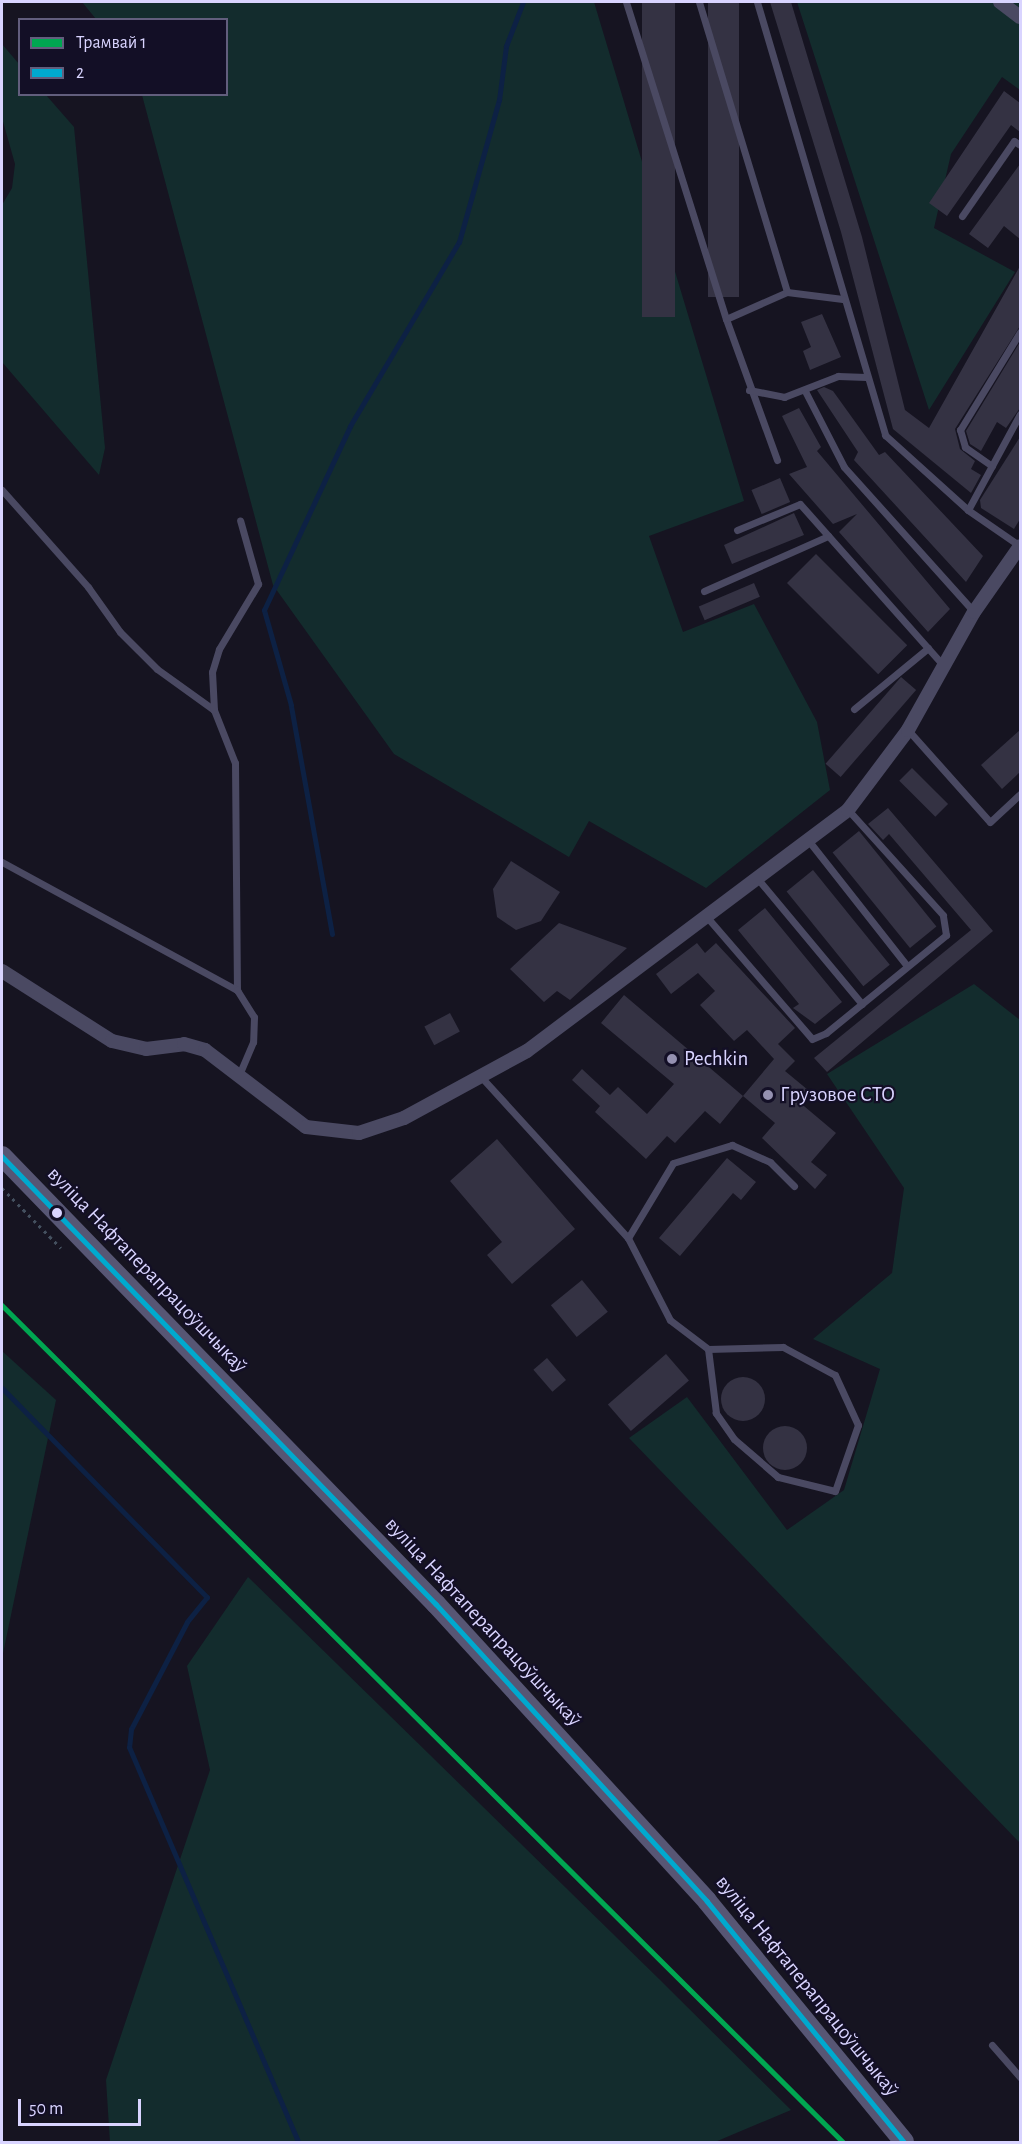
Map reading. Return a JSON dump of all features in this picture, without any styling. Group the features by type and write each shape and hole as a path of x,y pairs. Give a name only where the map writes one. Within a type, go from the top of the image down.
{"main road":[{"name":"вуліца Нафтаперапрацоўшчыкаў","path":"2,1156 436,1604 707,1901 904,2142"}],"street":[{"path":"1000,2 1020,18"},
{"path":"2,971 112,1041 146,1049 184,1044 240,1072 306,1127 359,1133 404,1118 483,1079 848,810 908,730 974,612 1020,546"}],"lane":[{"path":"626,2 749,390 777,460"},
{"path":"699,2 787,292"},
{"path":"757,2 885,435 968,510 1020,546"},
{"path":"962,216 1014,141 1020,146"},
{"path":"726,319 787,292 843,299"},
{"path":"992,466 965,447 960,430 1020,333"},
{"path":"749,390 784,397 805,391 838,376 866,377"},
{"path":"805,391 844,467 974,612"},
{"path":"968,510 1020,414"},
{"path":"2,490 88,587 120,632 157,669 214,710"},
{"path":"737,530 800,504 944,666"},
{"path":"237,990 234,763 214,710 212,672 219,650 258,584 240,520"},
{"path":"704,591 828,536"},
{"path":"854,709 928,648"},
{"path":"908,730 990,822 1020,794"},
{"path":"706,916 812,1039 862,1004 946,934 943,915 848,810"},
{"path":"808,840 908,966"},
{"path":"2,862 237,990 254,1017 253,1042 240,1072"},
{"path":"757,878 862,1004"},
{"path":"483,1079 628,1238 670,1320 708,1349 783,1347 835,1375 858,1425 836,1491 778,1477 734,1439 716,1413 708,1349"},
{"path":"628,1238 673,1162 732,1145 770,1162 794,1186"},
{"path":"992,2045 1020,2077"}],"path":[{"path":"2,1188 61,1248"}],"green space":[{"path":"82,2 594,2 744,501 649,536 683,632 754,604 817,722 830,790 706,888 589,821 569,857 394,754 273,585 142,96 228,96 228,18 95,18"},
{"path":"797,2 1020,2 1020,90 1002,77 951,154 934,228 1015,272 929,410"},
{"path":"2,44 18,63 18,96 47,96 74,127 105,448 99,475 2,362 2,205 12,188 15,164 2,118"},
{"path":"974,984 1020,1020 1020,1843 629,1438 687,1397 787,1530 844,1490 880,1369 813,1339 892,1273 904,1188 827,1074"},
{"path":"2,1351 56,1400 2,1658"},
{"path":"248,1577 791,2110 715,2142 110,2142 106,2080 210,1770 187,1666"}],"building":[{"path":"642,2 675,2 675,317 642,317"},
{"path":"708,2 739,2 739,297 708,297"},
{"path":"770,2 791,2 862,237 905,410 929,428 1020,266 1020,326 955,429 960,449 975,461 971,469 981,475 971,493 893,429 841,232"},
{"path":"1004,91 1020,103 1020,132 1011,125 947,216 929,203"},
{"path":"1020,164 1020,239 1004,226 988,248 969,234"},
{"path":"822,314 841,357 810,370 803,351 811,347 801,322"},
{"path":"1020,342 1020,408 1006,428 997,422 981,451 970,444 966,431"},
{"path":"824,387 833,391 879,455 885,452 983,556 966,582 854,460 858,452 817,390"},
{"path":"799,408 821,447 817,451 950,609 928,632 839,532 857,514 833,524 789,474 807,467 782,416"},
{"path":"1020,437 1020,519 1014,529 981,508 980,500"},
{"path":"780,478 790,502 762,514 751,490"},
{"path":"794,513 804,535 732,564 724,545"},
{"path":"816,554 907,645 878,674 787,583"},
{"path":"754,583 760,597 705,620 699,606"},
{"path":"901,677 916,690 841,777 826,764"},
{"path":"1020,730 1020,772 1002,789 981,765"},
{"path":"912,768 948,804 935,817 899,781"},
{"path":"888,808 993,931 827,1072 814,1058 971,930 889,834 883,840 868,824"},
{"path":"859,831 936,927 910,948 833,852"},
{"path":"511,861 560,892 541,921 516,930 497,917 493,889"},
{"path":"813,870 890,965 863,986 787,891"},
{"path":"765,908 842,1002 815,1024 793,1008 799,1004 738,930"},
{"path":"559,923 627,948 570,1000 557,991 544,1002 510,969"},
{"path":"697,943 705,953 716,943 795,1028 778,1044 795,1061 785,1071 808,1090 798,1101 836,1133 811,1162 827,1175 815,1189 762,1138 775,1123 743,1096 774,1059 747,1030 734,1041 700,1005 715,991 698,973 671,994 656,974"},
{"path":"624,995 743,1096 720,1124 705,1111 675,1143 667,1136 646,1159 595,1112 600,1106 572,1080 582,1069 610,1095 618,1087 647,1114 674,1084 601,1023"},
{"path":"450,1013 460,1032 434,1045 424,1027"},
{"path":"497,1139 575,1229 512,1284 487,1255 502,1242 450,1181"},
{"path":"727,1158 756,1182 741,1200 733,1193 680,1256 659,1238"},
{"path":"582,1280 608,1312 577,1337 551,1305"},
{"path":"666,1354 689,1380 631,1431 608,1405"},
{"path":"547,1358 566,1380 552,1392 533,1370"},
{"path":"743,1377 759,1383 765,1399 759,1415 743,1421 727,1415 721,1399 727,1383"},
{"path":"785,1426 800,1433 807,1448 800,1463 785,1470 770,1463 763,1448 770,1433"}],"waterway":[{"path":"332,934 291,705 264,610 350,426 459,242 499,100 506,46 523,2"},
{"path":"2,1388 207,1597 187,1622 131,1729 129,1747 298,2142"}],"tram line":[{"name":"1","path":"2,1305 843,2142"}],"transit line":[{"name":"2","path":"2,1156 436,1604 707,1901 904,2142"}],"place":[{"name":"Pechkin","path":"672,1059"},
{"name":"Грузовое СТО","path":"768,1095"}]}
